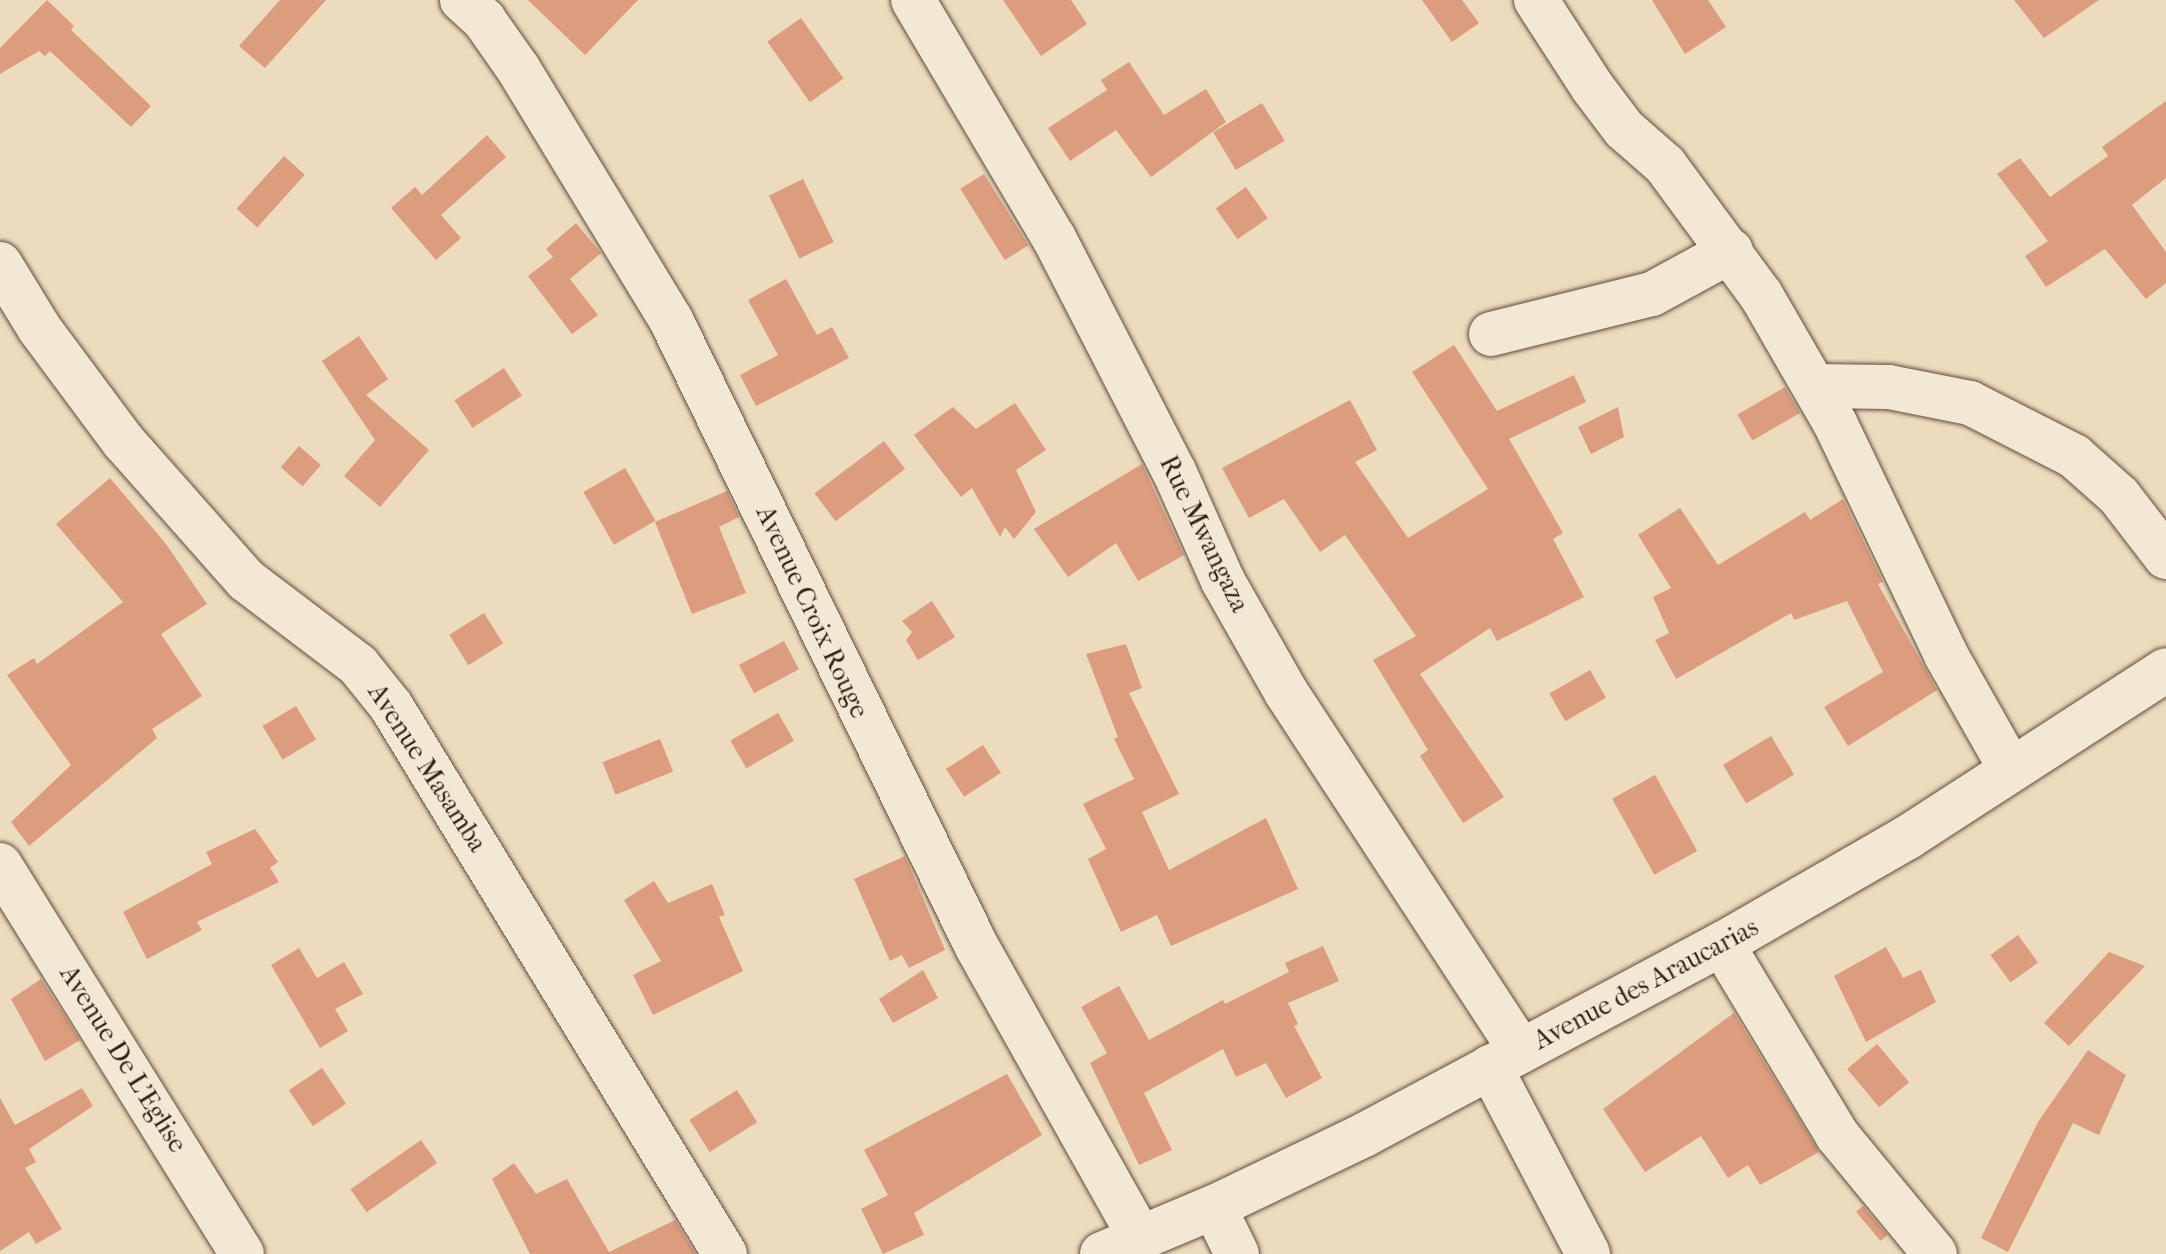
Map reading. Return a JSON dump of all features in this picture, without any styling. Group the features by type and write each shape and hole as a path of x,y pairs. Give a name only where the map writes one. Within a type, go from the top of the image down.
{"street":[{"name":"Avenue Croix Rouge","path":"462,0 484,20 519,70 671,320 1121,1246"},
{"name":"Rue Mwangaza","path":"913,0 1054,238 1174,471 1223,581 1506,1059 1588,1254"},
{"path":"1536,0 1624,129 1665,165 1731,251 1814,386 1946,655 2011,770"},
{"path":"1491,334 1652,294 1731,251"},
{"name":"Avenue Masamba","path":"0,264 39,328 133,453 246,580 358,665 391,706 725,1254"},
{"path":"1814,386 1889,387 1970,403 2074,456 2119,496 2166,557"},
{"name":"Avenue des Araucarias","path":"1121,1246 1214,1207 1506,1059 1722,944 1908,837 2166,670"},
{"name":"Avenue De L'Eglise","path":"0,865 242,1254"},
{"path":"1722,944 1837,1135 1935,1254"},
{"path":"1214,1207 1237,1254"}],"building":[{"path":"47,0 74,26 71,30 151,106 131,127 50,51 45,56 39,51 0,74 0,48"},
{"path":"280,0 326,0 265,68 239,46"},
{"path":"528,0 638,0 585,55"},
{"path":"1003,0 1071,0 1087,24 1041,56"},
{"path":"1422,0 1462,0 1479,23 1452,42"},
{"path":"1652,0 1708,0 1726,27 1685,54"},
{"path":"2014,0 2099,0 2044,38"},
{"path":"801,18 843,79 810,102 767,42"},
{"path":"1129,62 1164,115 1206,89 1226,122 1151,177 1116,130 1070,161 1048,128 1107,90 1101,80"},
{"path":"2166,101 2166,178 2132,205 2166,252 2166,283 2146,299 2105,249 2046,287 2025,256 2048,241 1997,174 2020,158 2050,197 2108,156 2102,147"},
{"path":"1262,103 1285,141 1236,170 1213,132"},
{"path":"487,135 506,157 441,215 461,238 436,260 391,208 415,187 422,195"},
{"path":"284,156 305,175 257,227 236,209"},
{"path":"984,174 1029,245 1005,260 960,189"},
{"path":"803,179 834,242 800,259 769,196"},
{"path":"1246,187 1268,218 1237,239 1216,208"},
{"path":"576,223 601,253 570,279 598,315 572,334 528,276 553,257 546,249"},
{"path":"786,279 817,335 832,327 849,358 756,406 740,375 778,355 748,300"},
{"path":"359,336 388,379 366,395 429,450 380,507 344,476 375,440 322,361"},
{"path":"1454,345 1497,411 1574,375 1586,402 1509,439 1563,533 1553,539 1584,597 1497,641 1490,628 1420,674 1504,797 1463,823 1420,756 1428,750 1373,660 1416,636 1345,535 1320,552 1284,499 1249,518 1222,468 1350,400 1377,450 1355,462 1408,538 1488,489 1412,372"},
{"path":"504,368 522,396 472,428 455,400"},
{"path":"1785,387 1800,413 1752,440 1737,414"},
{"path":"1015,403 1046,450 1016,470 1036,512 1014,539 1005,527 1000,537 972,488 961,497 914,435 953,407 976,429"},
{"path":"1618,407 1624,437 1591,454 1578,427"},
{"path":"884,441 905,469 836,521 815,493"},
{"path":"299,446 321,465 303,486 281,467"},
{"path":"1142,464 1184,555 1138,581 1116,543 1068,577 1034,529"},
{"path":"625,468 656,521 614,545 583,492"},
{"path":"110,478 166,544 207,604 161,634 202,696 152,729 157,738 29,846 11,822 71,765 7,675 34,658 37,664 123,602 56,524"},
{"path":"727,491 739,517 719,527 746,593 692,614 655,522"},
{"path":"1843,499 1883,582 1878,584 1937,690 1848,746 1824,707 1883,672 1847,601 1794,620 1791,613 1676,679 1655,640 1669,633 1653,597 1671,588 1638,535 1680,508 1718,565 1805,512 1810,520"},
{"path":"932,601 955,637 918,660 906,640 912,632 902,621"},
{"path":"484,613 503,644 468,665 449,635"},
{"path":"784,641 799,669 754,693 739,665"},
{"path":"1126,644 1142,688 1129,693 1179,794 1142,812 1169,870 1266,818 1298,889 1171,946 1157,915 1121,932 1088,859 1106,849 1083,804 1134,779 1114,739 1118,737 1086,654"},
{"path":"1590,670 1606,698 1565,721 1549,694"},
{"path":"296,706 316,739 283,760 263,726"},
{"path":"778,713 794,741 746,768 730,740"},
{"path":"1771,736 1794,775 1746,803 1723,765"},
{"path":"660,739 673,771 616,795 603,762"},
{"path":"983,745 1001,773 964,797 946,769"},
{"path":"1655,775 1697,851 1654,875 1612,799"},
{"path":"255,829 278,862 270,868 279,882 197,922 202,930 147,959 123,912 212,864 206,852"},
{"path":"905,856 945,950 909,968 902,955 890,961 854,879"},
{"path":"654,881 668,903 712,884 725,915 719,917 743,971 653,1015 633,975 661,961 624,900"},
{"path":"2018,935 2038,963 2010,982 1990,955"},
{"path":"1323,946 1339,981 1288,1003 1298,1024 1294,1026 1322,1078 1286,1098 1266,1063 1236,1077 1223,1049 1144,1093 1172,1150 1139,1165 1090,1063 1107,1053 1081,1007 1119,986 1149,1040 1223,1000 1225,1004 1289,972 1285,963"},
{"path":"1886,947 1903,978 1921,970 1936,1002 1866,1042 1834,976"},
{"path":"299,948 317,978 344,962 363,994 335,1009 348,1031 320,1048 271,965"},
{"path":"2109,952 2145,966 2069,1046 2044,1023"},
{"path":"923,970 938,998 893,1023 879,999"},
{"path":"41,979 80,1040 45,1061 11,999"},
{"path":"1734,1013 1819,1152 1760,1185 1748,1165 1728,1178 1701,1136 1645,1172 1603,1109"},
{"path":"1877,1044 1909,1082 1879,1107 1847,1069"},
{"path":"2088,1050 2126,1075 2099,1135 2073,1123 2008,1252 1981,1238 2038,1122"},
{"path":"322,1068 346,1104 313,1126 289,1090"},
{"path":"1007,1074 1042,1135 914,1213 924,1235 883,1254 861,1209 888,1195 864,1150"},
{"path":"82,1088 93,1106 29,1149 36,1162 25,1168 62,1229 36,1244 29,1232 0,1251 0,1098 15,1125"},
{"path":"737,1090 757,1122 710,1152 690,1120"},
{"path":"421,1140 437,1163 367,1212 351,1189"},
{"path":"514,1163 536,1194 567,1179 609,1252 675,1220 696,1254 530,1254 492,1179"},
{"path":"1863,1206 1887,1235 1881,1241 1856,1212"}]}
